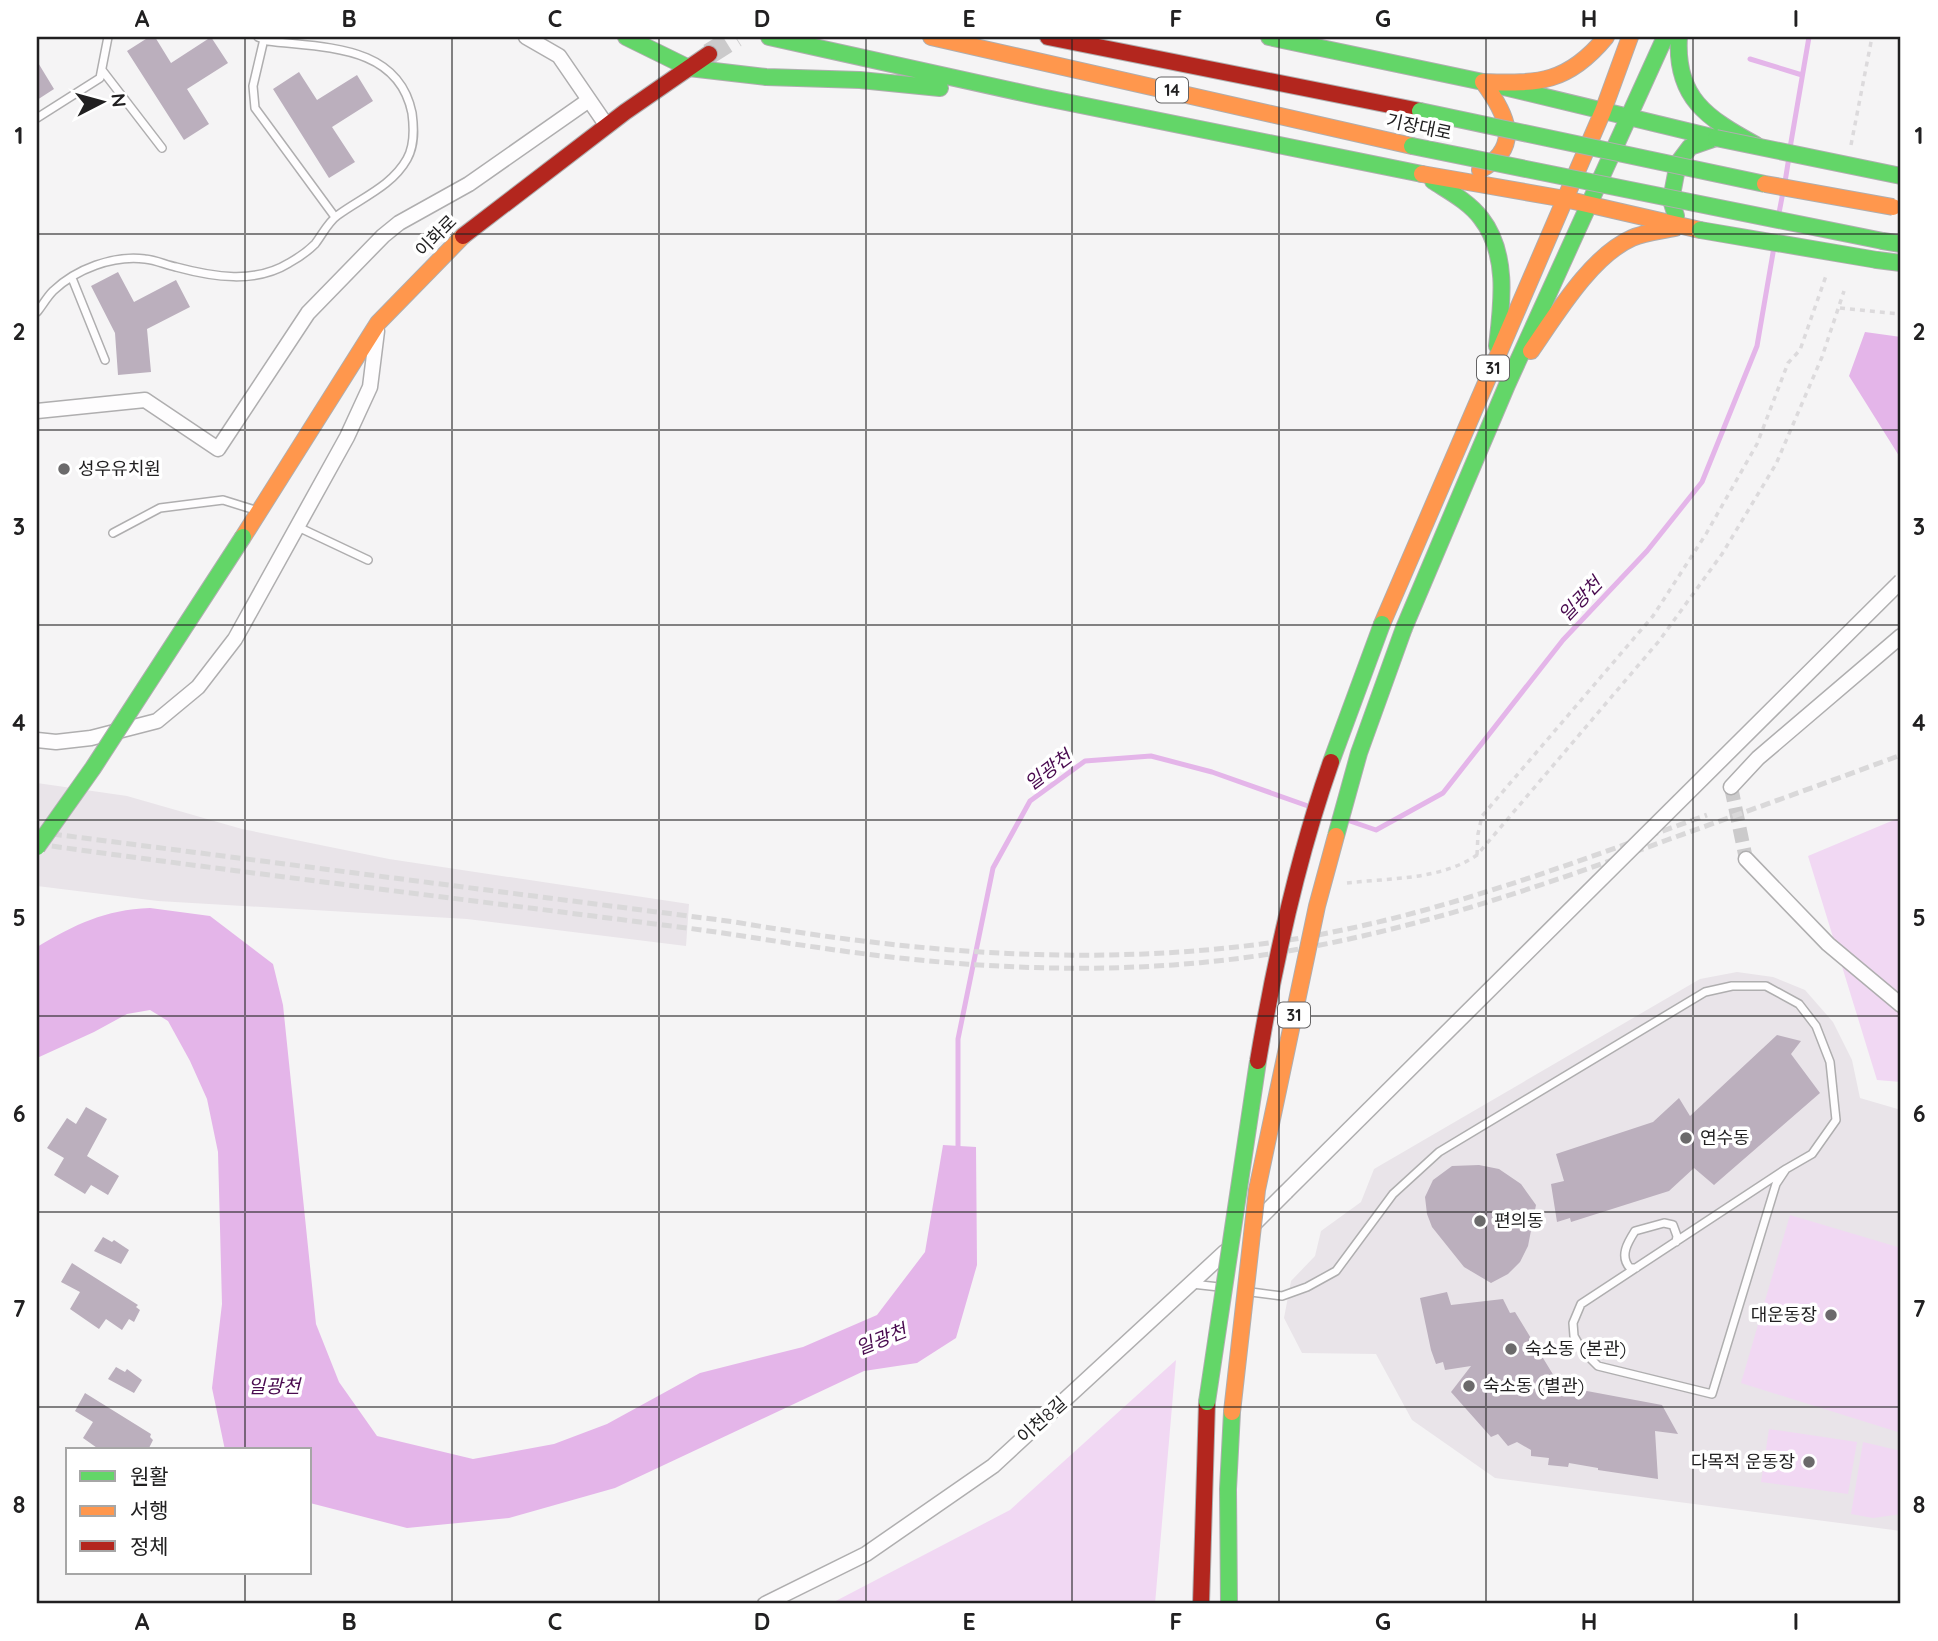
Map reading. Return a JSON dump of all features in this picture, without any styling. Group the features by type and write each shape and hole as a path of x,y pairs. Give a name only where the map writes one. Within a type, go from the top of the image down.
{"main road":[{"path":"626,37 689,68 766,77 860,80 1041,97"},
{"path":"769,37 1041,97 1245,136 1425,175 1565,199 1682,227 1901,263"},
{"name":"기장대로","path":"931,37 1412,146 1901,244"},
{"name":"기장대로","path":"1048,37 1406,108 1716,175 1901,208"},
{"path":"1269,37 1483,82 1760,148 1901,176"},
{"path":"1483,82 1517,83 1557,76 1575,69 1589,58 1606,37"},
{"path":"1603,111 1630,37"},
{"path":"1629,117 1665,37"},
{"path":"1679,37 1678,54 1682,80 1721,126 1760,148"},
{"name":"이화로","path":"37,848 101,757 378,323 471,228 709,54"},
{"path":"1425,175 1482,170 1499,160 1508,137 1504,114 1483,82"},
{"name":"31","path":"1201,1604 1203,1478 1212,1358 1264,1029 1299,864 1337,742 1382,624 1603,111"},
{"name":"31","path":"1229,1604 1228,1489 1232,1412 1256,1189 1317,906 1359,753 1404,628 1507,385 1629,117"},
{"path":"1700,230 1677,218 1671,200 1678,163 1690,147 1716,138"},
{"path":"1425,175 1461,199 1482,219 1491,238 1499,262 1502,304 1496,362"},
{"path":"1507,385 1574,293 1597,265 1619,245 1646,234 1682,227"}],"street":[{"path":"526,37 559,56 607,126"},
{"path":"37,411 145,400 218,449 308,313 383,236 399,223 469,184 589,100"},
{"path":"37,740 56,742 90,738 158,721 198,687 235,639 347,438 370,387 378,323"},
{"name":"이천8길","path":"765,1604 866,1554 993,1466 1192,1284 1901,581"},
{"path":"1731,787 1758,758 1901,636"},
{"path":"1746,859 1828,944 1901,1004"}],"lane":[{"path":"37,118 100,78 108,37"},
{"path":"37,312 53,292 72,278 118,258 146,259 231,278 262,275 288,264 312,247 335,217 391,179 408,158 415,131 410,104 398,80 379,62 354,52 261,38 253,86 255,108 335,217"},
{"path":"102,70 162,148"},
{"path":"72,278 106,360"},
{"path":"113,533 160,508 223,500 259,511"},
{"path":"298,527 368,559"},
{"path":"1192,1284 1282,1296 1307,1287 1336,1271 1393,1194 1439,1152 1705,992 1732,986 1766,986 1799,1004 1816,1026 1830,1062 1836,1120 1812,1154 1786,1169 1581,1304 1573,1323 1574,1336 1582,1350 1598,1366 1712,1394 1776,1184 1786,1169"},
{"path":"1636,1268 1630,1268 1625,1263 1628,1243 1635,1231 1664,1223 1673,1225 1676,1242"}],"path":[{"path":"1851,145 1872,37"},
{"path":"1477,855 1482,816 1653,616 1706,534 1757,444 1788,363 1800,350 1826,281 1828,267"},
{"path":"1348,883 1435,873 1477,855 1659,640 1722,554 1776,464 1822,357 1844,291"},
{"path":"1840,308 1901,314"}],"shaded area":[{"path":"37,783 127,796 242,829 389,859 689,904 686,946 467,919 158,901 37,886"},
{"path":"1901,817 1901,1082 1877,1080 1808,856"},
{"path":"1737,972 1773,977 1805,990 1833,1022 1852,1060 1860,1098 1901,1110 1901,1531 1495,1478 1412,1420 1376,1354 1302,1353 1284,1318 1291,1281 1315,1256 1321,1231 1361,1202 1374,1169 1700,979"},
{"name":"대운동장","path":"1790,1215 1901,1248 1901,1433 1741,1383"},
{"path":"1176,1360 1155,1604 830,1604 1010,1510"},
{"name":"다목적 운동장","path":"1769,1429 1857,1442 1848,1494 1761,1482"},
{"path":"1863,1442 1901,1451 1901,1514 1873,1518 1851,1514"}],"water":[{"path":"1865,332 1901,337 1901,459 1849,376"},
{"name":"일광천","path":"150,908 210,916 273,964 283,1005 316,1324 339,1382 377,1436 473,1459 554,1444 607,1424 700,1373 803,1347 877,1315 925,1252 943,1145 976,1147 977,1265 956,1338 917,1363 864,1371 615,1488 509,1518 407,1528 312,1504 312,1448 225,1448 212,1388 222,1304 218,1152 207,1099 168,1021 150,1010 127,1014 37,1058 37,947 91,920 134,909"}],"building":[{"path":"149,37 155,37 171,63 211,37 228,63 187,89 209,124 184,140 127,51"},
{"path":"37,61 54,89 37,100"},
{"path":"299,72 317,100 357,75 373,101 332,127 355,162 329,178 273,89"},
{"path":"118,272 134,302 176,280 190,307 147,329 151,372 118,375 115,333 91,286"},
{"name":"연수동","path":"1777,1035 1801,1041 1791,1054 1820,1093 1714,1185 1694,1168 1669,1191 1571,1222 1570,1218 1557,1222 1551,1184 1564,1181 1556,1154 1653,1122 1679,1098 1690,1116"},
{"path":"86,1107 107,1119 87,1156 119,1176 108,1195 91,1185 85,1194 54,1175 64,1158 47,1148 67,1118 76,1124"},
{"name":"편의동","path":"1479,1165 1499,1169 1521,1184 1536,1205 1528,1246 1520,1262 1508,1274 1491,1283 1464,1267 1432,1227 1425,1197 1433,1180 1452,1166"},
{"path":"103,1237 112,1242 114,1240 129,1250 121,1264 94,1251"},
{"path":"72,1263 138,1305 136,1307 140,1310 134,1322 129,1319 122,1330 106,1319 99,1329 70,1309 80,1292 61,1282"},
{"path":"1447,1292 1451,1305 1503,1299 1510,1313 1515,1312 1560,1386 1662,1405 1678,1434 1655,1431 1658,1479 1569,1463 1568,1467 1548,1465 1549,1458 1531,1456 1531,1450 1517,1442 1508,1446 1498,1434 1491,1437 1451,1392 1471,1366 1445,1370 1443,1362 1436,1364 1431,1350 1420,1298"},
{"path":"116,1367 125,1372 127,1369 142,1380 134,1393 108,1379"},
{"path":"85,1393 151,1434 153,1440 149,1448 97,1448 83,1438 93,1422 75,1411"}],"waterway":[{"name":"일광천","path":"1790,148 1809,37"},
{"path":"1750,59 1802,75"},
{"name":"일광천","path":"1785,182 1789,157"},
{"name":"일광천","path":"1779,213 1783,192"},
{"name":"일광천","path":"1350,821 1376,830 1443,793 1563,640 1647,551 1702,482 1757,346 1774,247"},
{"name":"일광천","path":"958,1151 958,1039 993,868 1030,801 1085,761 1151,756 1212,772 1308,806"}],"tunnel":[{"path":"709,54 736,37"},
{"path":"1731,787 1746,859"}],"railway":[{"path":"37,844 948,963 1053,968 1158,966 1211,962 1315,946 1468,908 1568,876 1901,755"},
{"path":"37,832 865,941 997,953 1063,955 1195,951 1261,944 1375,923 1487,892 1707,815"}],"traffic: fast":[{"path":"626,37 689,68 766,77 860,80 940,88"},
{"path":"769,37 1041,97 1422,174"},
{"path":"1269,37 1483,82 1716,138"},
{"path":"1404,628 1507,385 1665,37"},
{"path":"1679,37 1682,76 1698,104 1723,125 1756,145"},
{"path":"1420,111 1765,184"},
{"path":"1676,216 1671,200 1678,163 1690,147 1716,138"},
{"path":"1716,138 1901,176"},
{"path":"1412,146 1883,241"},
{"path":"1433,181 1476,212 1490,232 1496,247 1502,297 1497,346"},
{"path":"1700,230 1877,260"},
{"path":"1883,241 1901,244"},
{"path":"1877,260 1901,263"},
{"path":"37,847 93,768 243,537"},
{"path":"1331,762 1382,624"},
{"path":"1336,836 1359,753 1404,628"},
{"path":"1207,1402 1258,1061"},
{"path":"1229,1604 1228,1489 1232,1412"}],"traffic: slow":[{"path":"931,37 1412,146"},
{"path":"1483,82 1520,82 1551,78 1579,64 1606,37"},
{"path":"1382,624 1603,111 1630,37"},
{"path":"1480,170 1494,161 1502,151 1507,129 1504,117 1483,82"},
{"path":"1422,174 1565,199 1700,230"},
{"path":"1765,184 1893,207"},
{"path":"1531,351 1563,304 1602,258 1632,238 1675,228"},
{"path":"243,537 378,323 463,236"},
{"path":"1232,1412 1257,1190 1317,906 1336,836"}],"traffic: jam":[{"path":"1048,37 1420,111"},
{"path":"463,236 625,112 709,54"},
{"path":"1258,1061 1288,910 1331,762"},
{"path":"1201,1604 1207,1402"}],"place":[{"name":"성우유치원","path":"64,469"},
{"name":"연수동","path":"1686,1138"},
{"name":"편의동","path":"1480,1221"},
{"name":"대운동장","path":"1831,1315"},
{"name":"숙소동 (본관)","path":"1511,1349"},
{"name":"숙소동 (별관)","path":"1469,1386"},
{"name":"다목적 운동장","path":"1809,1462"}]}
